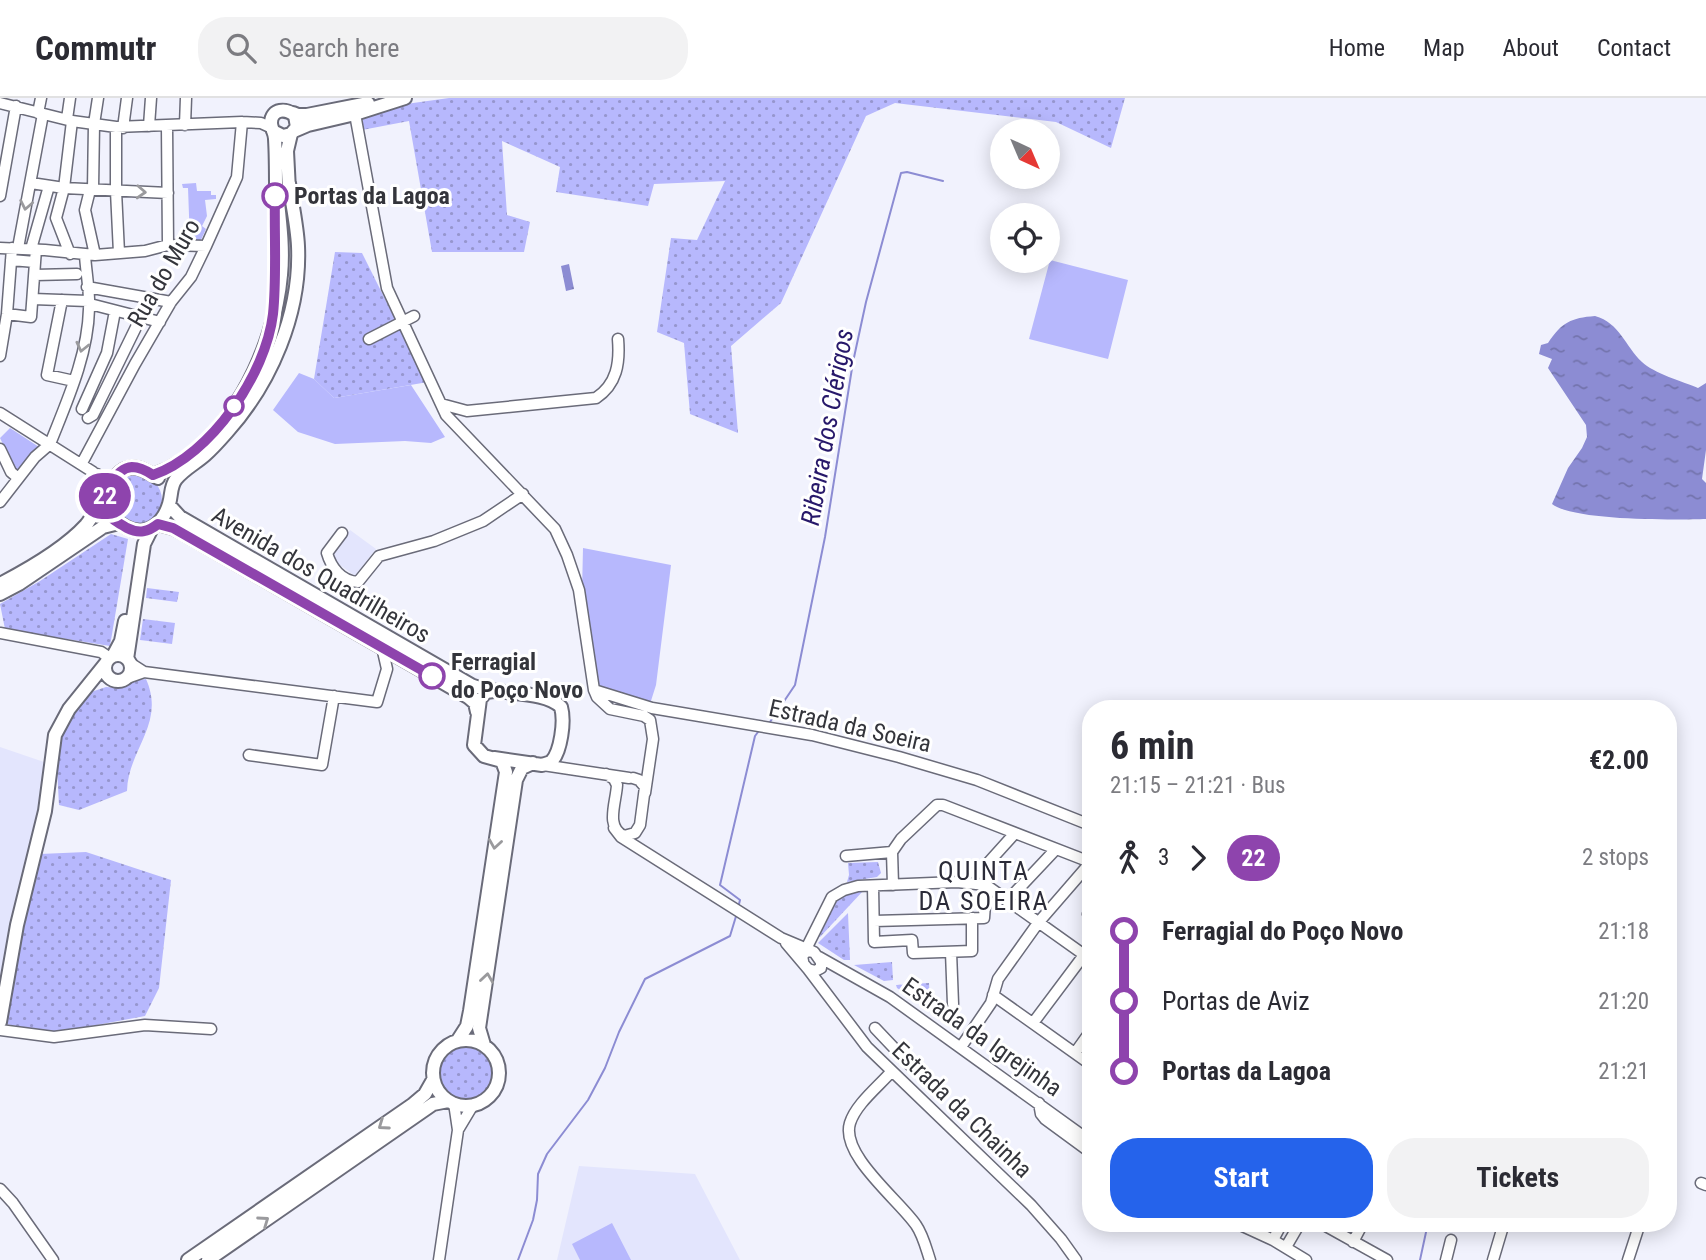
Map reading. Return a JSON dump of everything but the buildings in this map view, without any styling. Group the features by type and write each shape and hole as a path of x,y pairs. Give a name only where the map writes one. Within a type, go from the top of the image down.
{"main road":[{"path":"153,475 186,458 201,444 230,413 254,372 273,315 281,277 282,183 287,146 298,123 282,98"},
{"path":"270,123 280,110 307,115 403,98"},
{"path":"86,687 127,678 131,669 129,661 144,544 169,501 171,487 177,477 217,443 247,407 261,385 275,354 289,278 282,183 270,123 273,99"},
{"path":"270,123 284,136 352,106"},
{"path":"0,584 75,536 89,522 117,475 124,470 142,468 153,475 168,487 169,501"},
{"path":"107,492 104,503 107,512 119,523 133,531 142,532 154,527"},
{"name":"Avenida dos Quadrilheiros","path":"169,501 186,521 465,682 476,688 494,691"},
{"path":"0,594 103,527 119,523"},
{"name":"Avenida dos Quadrilheiros","path":"154,527 180,531 382,647 468,697 475,703 478,714"},
{"path":"0,1022 17,925 44,811 55,735 69,709 110,659 123,635 135,546 133,531"},
{"path":"113,681 106,673 110,659 118,655 129,661"},
{"path":"458,1040 467,1026 470,1011 506,772 503,763 478,751 474,745 483,695 494,691 551,699 559,705 563,715 558,750 551,762 522,768 516,780 479,1028 484,1045"},
{"path":"490,757 538,764"},
{"path":"208,1260 433,1104 451,1102 473,1105 485,1100 494,1091 499,1079 498,1065 493,1054 484,1045 471,1040 458,1040 438,1055 433,1067 433,1080 439,1092 451,1102"},
{"path":"188,1260 412,1105 425,1094 433,1080"}],"street":[{"path":"0,356 7,314 5,280 31,183 41,98"},
{"path":"70,98 64,188 56,218 70,254"},
{"path":"0,502 38,454 50,444 74,381 89,302 87,287 90,255 85,210 91,189 93,124 98,98"},
{"path":"119,253 116,191 120,128 127,98"},
{"path":"149,126 151,98"},
{"path":"185,125 186,98"},
{"path":"0,103 15,103 69,120 120,128 270,123"},
{"path":"0,196 15,103"},
{"path":"352,106 385,278 402,322 446,415 555,529 579,590 594,690 603,705 650,720 653,739 637,841 643,850"},
{"name":"Rua do Muro","path":"82,463 160,322 191,276 206,246 237,177 242,122"},
{"path":"166,126 168,246"},
{"path":"31,183 64,188 168,193"},
{"path":"7,314 31,317 35,275 34,231 44,206 48,186"},
{"path":"0,248 90,255 168,246 206,246"},
{"path":"11,260 35,262"},
{"path":"35,275 77,274"},
{"path":"87,287 172,302"},
{"path":"33,299 89,302 160,322"},
{"path":"62,300 47,375 74,381"},
{"path":"85,414 107,353 115,311"},
{"path":"369,339 414,316"},
{"path":"85,414 93,415 141,317"},
{"path":"441,404 467,411 596,398 606,391 615,377 620,358 618,340"},
{"path":"70,394 96,435"},
{"path":"463,432 461,425 467,411"},
{"path":"0,414 82,463 103,479 107,492"},
{"path":"0,449 11,472 18,478"},
{"path":"342,533 327,553 329,560 332,568 351,582 358,582 379,556 435,541 483,521 523,494"},
{"path":"0,633 100,652 110,659"},
{"path":"129,661 144,671 377,702 387,669 382,647"},
{"path":"387,669 403,660"},
{"path":"127,678 144,671"},
{"name":"Estrada da Soeira","path":"594,690 652,708 812,735 899,757 977,780 1082,822"},
{"path":"250,755 322,765 334,696"},
{"path":"558,750 560,762 566,768 572,769"},
{"path":"538,764 631,778 644,786 645,793"},
{"path":"616,790 621,782 644,775 649,766"},
{"path":"606,774 615,781 612,820 614,828 621,835 628,836 635,833 640,825"},
{"path":"893,885 892,852 901,839 937,805 943,805 1082,860"},
{"name":"Estrada da Igrejinha","path":"614,828 621,837 812,960 846,973 890,997 1082,1135"},
{"path":"874,921 984,918 988,863 1015,833"},
{"path":"1007,901 1056,849"},
{"path":"846,856 892,852"},
{"path":"961,1047 986,1011 998,979 1038,922 1082,872"},
{"path":"812,960 832,897 844,890 957,882 986,886 1082,953"},
{"path":"873,886 874,942 912,940 913,953 972,951 972,918"},
{"path":"951,952 953,1004"},
{"name":"Estrada da Chainha","path":"812,960 824,987 853,1032 891,1072 1031,1205 1076,1260"},
{"path":"1033,1023 1082,963"},
{"path":"993,995 1082,1058"},
{"path":"0,1030 54,1037 145,1025 211,1029"},
{"path":"875,1028 912,1067"},
{"path":"1075,1053 1082,1043"},
{"path":"881,1062 894,1050"},
{"path":"891,1072 855,1112 849,1125 849,1138 877,1182 915,1224 930,1260"},
{"path":"439,1260 458,1130 451,1102"},
{"path":"1039,1103 1045,1119 1082,1147"},
{"path":"458,1130 473,1105"},
{"path":"0,1189 53,1260"},
{"path":"1256,1232 1306,1260"},
{"path":"1273,1240 1277,1232"},
{"path":"1286,1247 1295,1232"},
{"path":"1337,1232 1387,1260"},
{"path":"1353,1242 1358,1232"},
{"path":"1493,1260 1501,1232"},
{"path":"1628,1260 1637,1232"},
{"path":"1446,1260 1451,1240"}],"shaded area":[{"path":"449,98 1125,98 1111,148 1060,124 1060,119 1031,119 895,103 866,116 781,303 731,346 738,433 690,414 684,343 657,332 671,238 697,240 725,181 654,184 648,206 556,192 560,167 502,141 507,215 530,222 524,252 432,252 409,121 362,130 361,123 364,118 406,104"},
{"path":"196,183 197,191 211,191 211,195 216,195 216,199 205,200 207,216 202,226 206,229 200,242 190,242 188,188 183,188 182,184"},
{"path":"335,252 362,253 394,317 397,329 402,331 428,382 334,398 314,379"},
{"path":"1060,263 1128,280 1108,359 1029,339 1047,273 1060,273"},
{"path":"299,373 314,379 334,398 411,385 445,437 431,443 405,441 335,444 298,432 273,410"},
{"path":"10,428 39,447 20,471 16,471 0,438"},
{"path":"137,475 155,482 162,500 155,518 137,525 119,518 112,500 119,482"},
{"path":"350,530 376,549 355,576 336,562 334,552"},
{"path":"111,534 128,539 110,646 5,629 0,604"},
{"path":"583,548 671,565 656,685 650,704 600,688 597,684 582,591"},
{"path":"147,588 179,592 177,602 146,598"},
{"path":"143,619 175,623 172,644 140,640"},
{"path":"146,679 152,710 133,762 127,791 79,810 59,805 56,749 65,723 91,692 106,687 119,688 132,681"},
{"path":"0,747 44,762 33,840 14,911 0,990"},
{"path":"86,852 171,880 159,988 145,1016 54,1033 6,1024 25,914 40,854"},
{"path":"878,862 881,873 877,877 847,882 848,863"},
{"path":"863,891 820,937 816,935 828,911 838,900"},
{"path":"848,913 850,960 844,960 818,943"},
{"path":"892,962 893,980 884,981 854,965"},
{"path":"929,983 930,1006 924,1006 896,985"},
{"path":"466,1047 476,1049 484,1055 490,1063 490,1083 484,1091 476,1097 466,1099 456,1097 448,1091 442,1083 440,1073 442,1063 448,1055 456,1049"},
{"path":"579,1166 695,1174 740,1260 557,1260"},
{"path":"612,1223 631,1260 580,1260 572,1244"}],"water":[{"path":"569,264 574,289 566,291 561,266"},
{"path":"1595,316 1604,319 1616,329 1647,366 1698,388 1706,383 1706,450 1702,479 1706,483 1706,519 1650,519 1581,514 1552,504 1568,468 1587,437 1586,425 1548,368 1552,359 1539,354 1541,345 1548,343 1568,322"}],"waterway":[{"name":"Ribeira dos Clérigos","path":"770,722 795,685 825,537 853,362 866,302 901,173 907,172 943,181"},
{"name":"Ribeira dos Clérigos","path":"738,908 740,900 720,885 758,732"},
{"name":"Ribeira dos Clérigos","path":"518,1260 533,1220 538,1174 547,1154 588,1100 645,979 730,936 737,913"},
{"path":"1420,1260 1426,1232"}],"bus line":[{"name":"22","path":"275,196 273,315 260,359 247,386 219,426 186,458 153,475 142,468 124,470 117,475 104,503 113,519 133,531 151,530 158,524 173,528 432,676"}],"place":[{"name":"Portas da Lagoa","path":"275,196"},
{"name":"Ferragial do Poço Novo","path":"432,676"}],"district":[{"name":"QUINTA DA SOEIRA","path":"984,886"}]}
